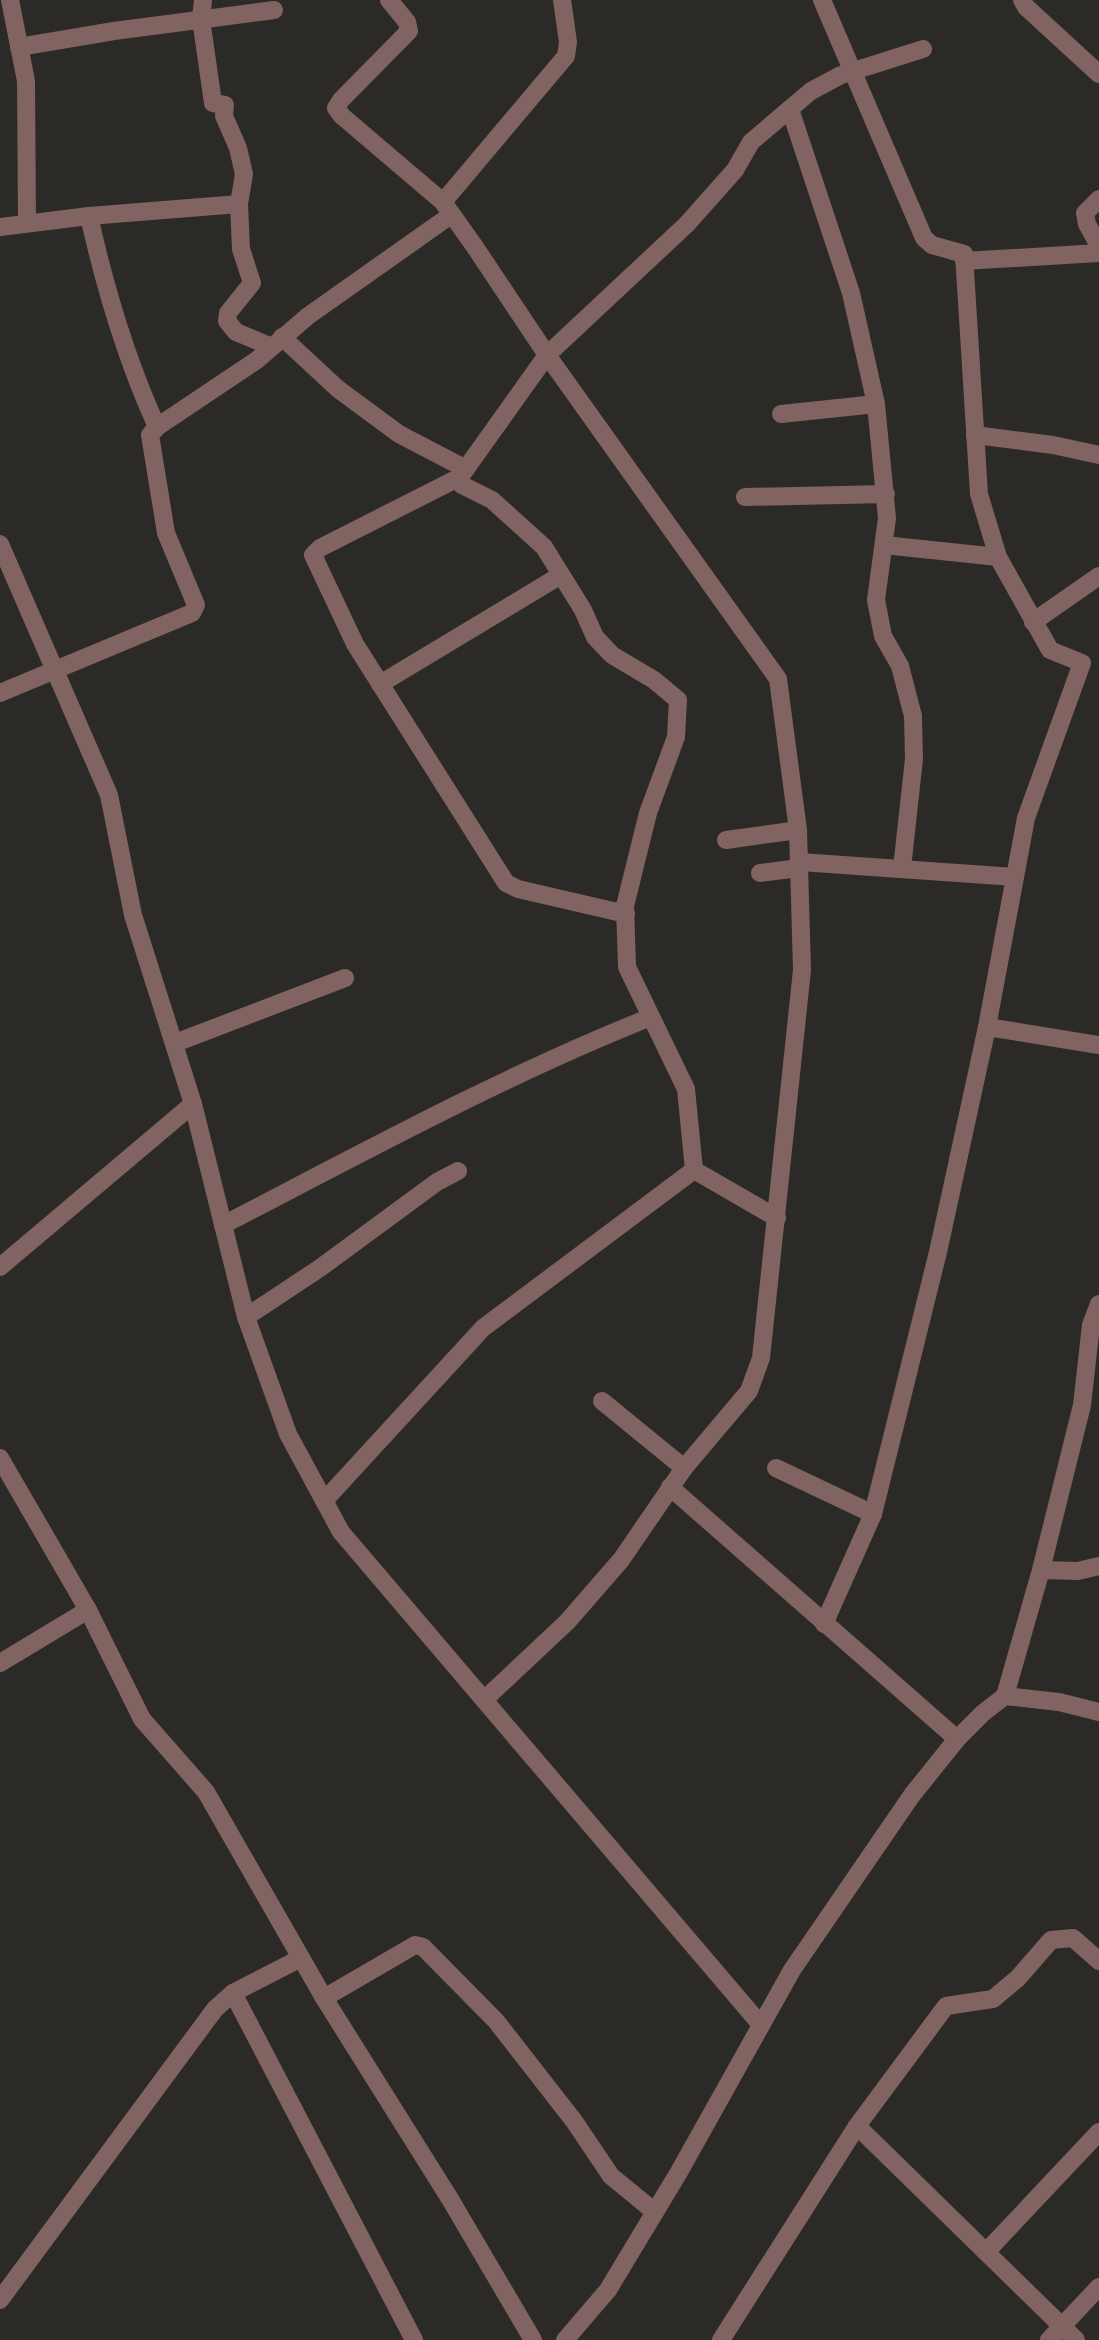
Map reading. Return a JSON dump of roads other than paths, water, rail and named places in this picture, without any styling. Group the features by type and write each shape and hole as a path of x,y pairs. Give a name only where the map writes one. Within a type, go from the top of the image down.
{"street":[{"path":"10,0 26,81 27,223"},
{"path":"389,0 407,22 409,31 336,108 447,209 778,679 800,865 802,970 761,1358 749,1391 684,1468 621,1560 576,1611 485,1699"},
{"path":"0,693 192,613 196,605 166,533 150,435 157,427 257,360 308,316 447,209 566,56 568,42 562,0"},
{"path":"822,0 924,238 932,245 964,254 979,494 998,557 1050,650 1099,673"},
{"path":"1022,0 1099,74"},
{"path":"19,47 202,9 274,10"},
{"path":"202,9 213,103 225,105 224,116 238,148 244,174 239,204 241,249 252,283 228,313 227,321 236,332 277,342 399,434 463,473"},
{"path":"626,914 518,889 506,883 355,644 313,555 320,548 463,473 547,355 687,224 735,170 751,142 811,91 854,71 923,49"},
{"path":"790,109 851,293 876,404 887,518 876,600 883,636 900,666 913,716 914,759 902,868"},
{"path":"1099,199 1085,213 1087,224 1099,246"},
{"path":"0,227 89,216 239,204"},
{"path":"89,216 105,287 157,427"},
{"path":"964,261 1099,253"},
{"path":"781,414 876,404"},
{"path":"975,435 1053,445 1099,455"},
{"path":"463,473 462,485 492,500 544,547 583,610 595,637 612,655 654,680 678,700 676,737 648,813 626,914 627,967 686,1089 694,1170"},
{"path":"745,497 886,494"},
{"path":"0,544 109,795 133,915 193,1104 246,1317 288,1434 341,1532 761,2025"},
{"path":"884,545 998,557"},
{"path":"380,684 561,575"},
{"path":"1033,622 1099,576"},
{"path":"824,1624 873,1514 938,1252 987,1027 1026,818 1082,663"},
{"path":"726,840 798,830"},
{"path":"760,873 800,865 902,868 1015,877"},
{"path":"175,1043 345,978"},
{"path":"223,1225 480,1091 571,1049 651,1017"},
{"path":"987,1027 1099,1045"},
{"path":"0,1267 193,1104"},
{"path":"694,1170 777,1218"},
{"path":"324,1501 483,1328 694,1170"},
{"path":"246,1317 320,1268 437,1182 458,1171"},
{"path":"565,2340 608,2290 792,1970 895,1820 957,1739 1005,1696 1041,1570 1082,1405 1091,1325 1099,1304"},
{"path":"602,1401 684,1468"},
{"path":"0,1458 88,1610 142,1719 206,1792 324,1998 450,2199 533,2340"},
{"path":"776,1468 873,1514"},
{"path":"670,1487 957,1739"},
{"path":"1041,1570 1078,1571 1099,1566"},
{"path":"0,1663 88,1610"},
{"path":"1005,1696 1059,1702 1099,1712"},
{"path":"721,2340 857,2126 946,2006 993,1999 1018,1978 1051,1940 1073,1938 1099,1961"},
{"path":"324,1998 415,1945 423,1947 496,2021 574,2121 611,2176 655,2212"},
{"path":"0,2300 215,2009 233,1993 301,1958"},
{"path":"233,1993 414,2340"},
{"path":"857,2126 986,2252 1055,2333 1076,2340"},
{"path":"986,2252 1099,2132"},
{"path":"1055,2333 1099,2287"}]}
